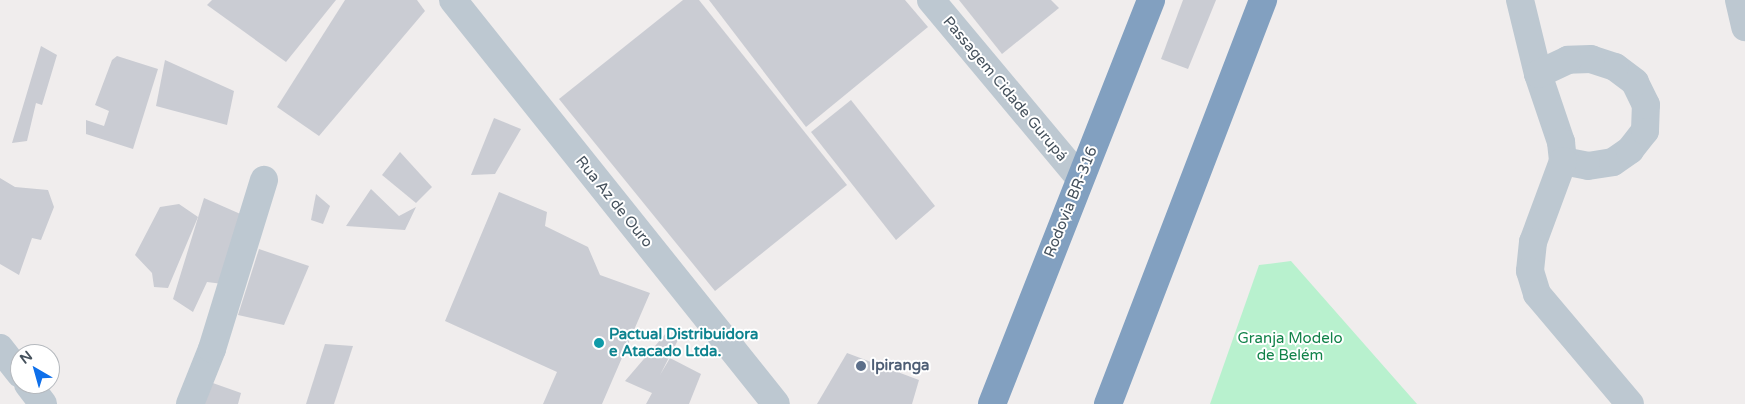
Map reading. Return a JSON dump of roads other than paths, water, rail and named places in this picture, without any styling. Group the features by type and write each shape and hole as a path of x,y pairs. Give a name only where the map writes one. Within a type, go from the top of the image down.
{"highway":[{"name":"Rodovia BR-316","path":"992,404 1151,0"},
{"path":"1108,404 1263,0"}],"street":[{"name":"Rua Az de Ouro","path":"453,0 776,404"},
{"name":"Passagem Cidade Gurupá","path":"931,0 1080,178"},
{"path":"1520,0 1538,74 1561,142 1564,161 1533,242 1530,271 1537,294 1630,404"},
{"path":"1740,0 1745,27"},
{"path":"1538,74 1568,60 1591,59 1615,68 1635,82 1646,105 1645,131 1630,150 1613,162 1588,166 1564,161"},
{"path":"190,404 212,349 264,180"},
{"path":"0,348 10,361"}],"place":[{"name":"Pactual Distribuidora e Atacado Ltda.","path":"599,343"},
{"name":"Ipiranga","path":"861,366"}],"park label":[{"name":"Granja Modelo de Belém","path":"1290,346"}]}
